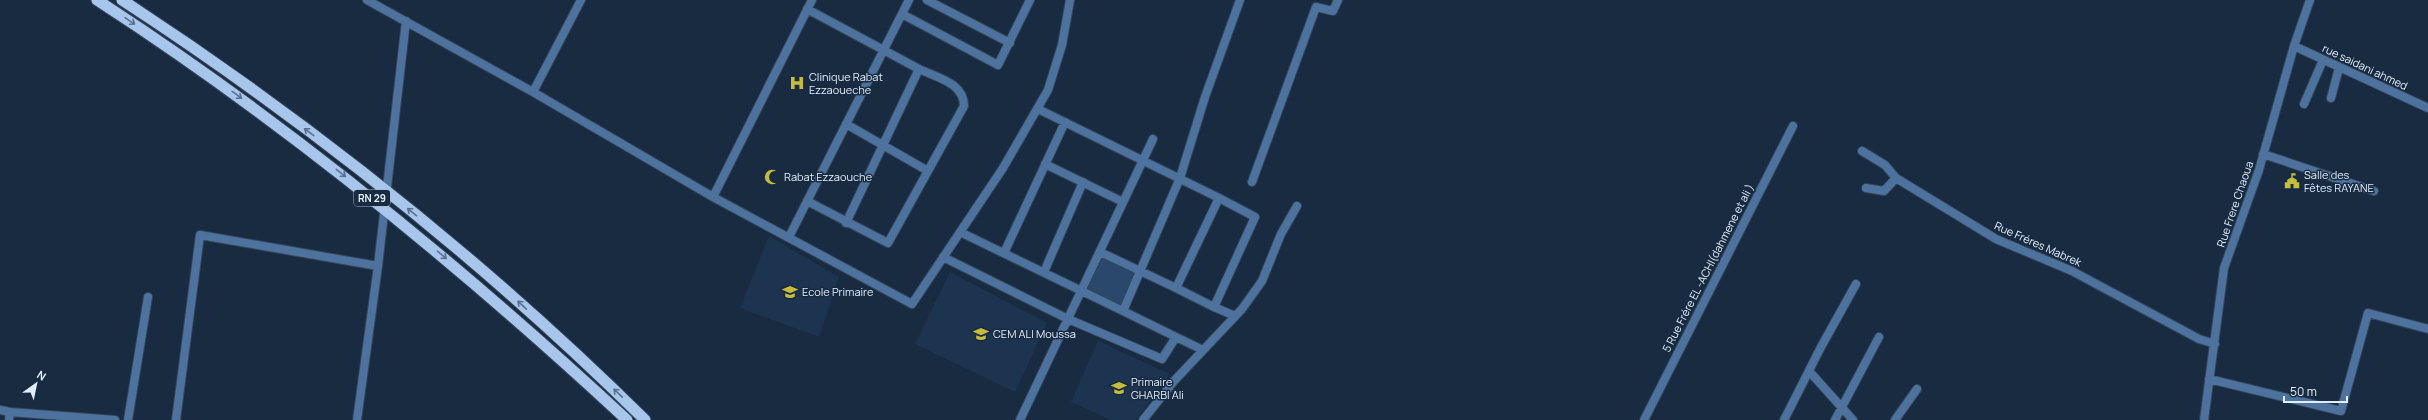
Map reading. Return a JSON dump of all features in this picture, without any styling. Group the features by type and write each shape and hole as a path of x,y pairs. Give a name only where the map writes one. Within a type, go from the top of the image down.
{"highway":[{"name":"RN 29","path":"97,0 273,121 384,208 484,290 627,420"},
{"name":"RN 29","path":"122,0 226,71 385,190 518,300 645,420"}],"street":[{"path":"367,0 533,92 713,197 912,304 1013,153 1048,90 1055,67 1070,0"},
{"path":"533,92 581,0"},
{"path":"713,197 812,0"},
{"path":"789,237 909,0"},
{"path":"927,0 1010,43"},
{"path":"902,14 998,65 1030,0"},
{"path":"1123,311 1139,270 1180,178 1205,97 1240,0"},
{"path":"1252,182 1316,7 1333,11 1338,0"},
{"name":"Rue Frere Chaoua","path":"2204,420 2224,268 2263,154 2294,46 2310,0"},
{"path":"807,9 919,69 958,87 964,96 964,106 888,244 807,201"},
{"path":"357,420 378,266 385,190 406,21"},
{"name":"rue saidani ahmed","path":"2294,46 2428,108"},
{"path":"2304,104 2323,60"},
{"path":"2331,98 2339,68"},
{"path":"846,223 884,146 919,69"},
{"path":"1038,109 1143,159 1255,217 1214,307"},
{"path":"1004,253 1065,122"},
{"path":"846,124 928,171"},
{"name":"5 Rue Frére EL -ACHI(dahmene et ali )","path":"1644,420 1793,126"},
{"path":"1020,420 1153,139"},
{"name":"Rue Fréres Mabrek","path":"1862,151 1885,165 1896,178 1996,239 2072,271 2199,339 2215,344"},
{"path":"2263,154 2374,191"},
{"path":"1045,164 1123,202"},
{"path":"1866,188 1884,190 1896,178"},
{"path":"1044,272 1083,182"},
{"path":"1176,288 1219,198"},
{"path":"1143,420 1203,350 1235,316 1262,281 1281,234 1296,206"},
{"path":"960,232 1203,350"},
{"path":"176,420 200,235 378,266"},
{"path":"1100,252 1235,316"},
{"path":"943,257 1068,319 1162,359 1176,338"},
{"path":"1784,420 1856,284"},
{"path":"128,420 148,297"},
{"path":"2210,379 2341,411 2368,313 2428,329"},
{"path":"1836,420 1879,337"},
{"path":"1809,371 1853,420"},
{"path":"1895,420 1917,389"},
{"path":"0,410 9,416 115,420"}],"shaded area":[{"name":"Ecole Primaire","path":"769,236 839,277 819,337 740,308"},
{"path":"1101,255 1135,271 1121,307 1085,289"},
{"name":"CEM ALI Moussa","path":"950,272 1047,323 1015,392 915,344"},
{"name":"Primaire GHARBI Ali","path":"1098,341 1170,374 1136,420 1111,420 1071,402"}],"place":[{"name":"Clinique Rabat Ezzaoueche","path":"797,83"},
{"name":"Rabat Ezzaouche","path":"772,177"},
{"name":"Salle des Fêtes RAYANE","path":"2292,181"},
{"name":"Ecole Primaire","path":"790,292"},
{"name":"CEM ALI Moussa","path":"981,334"},
{"name":"Primaire GHARBI Ali","path":"1119,388"}]}
